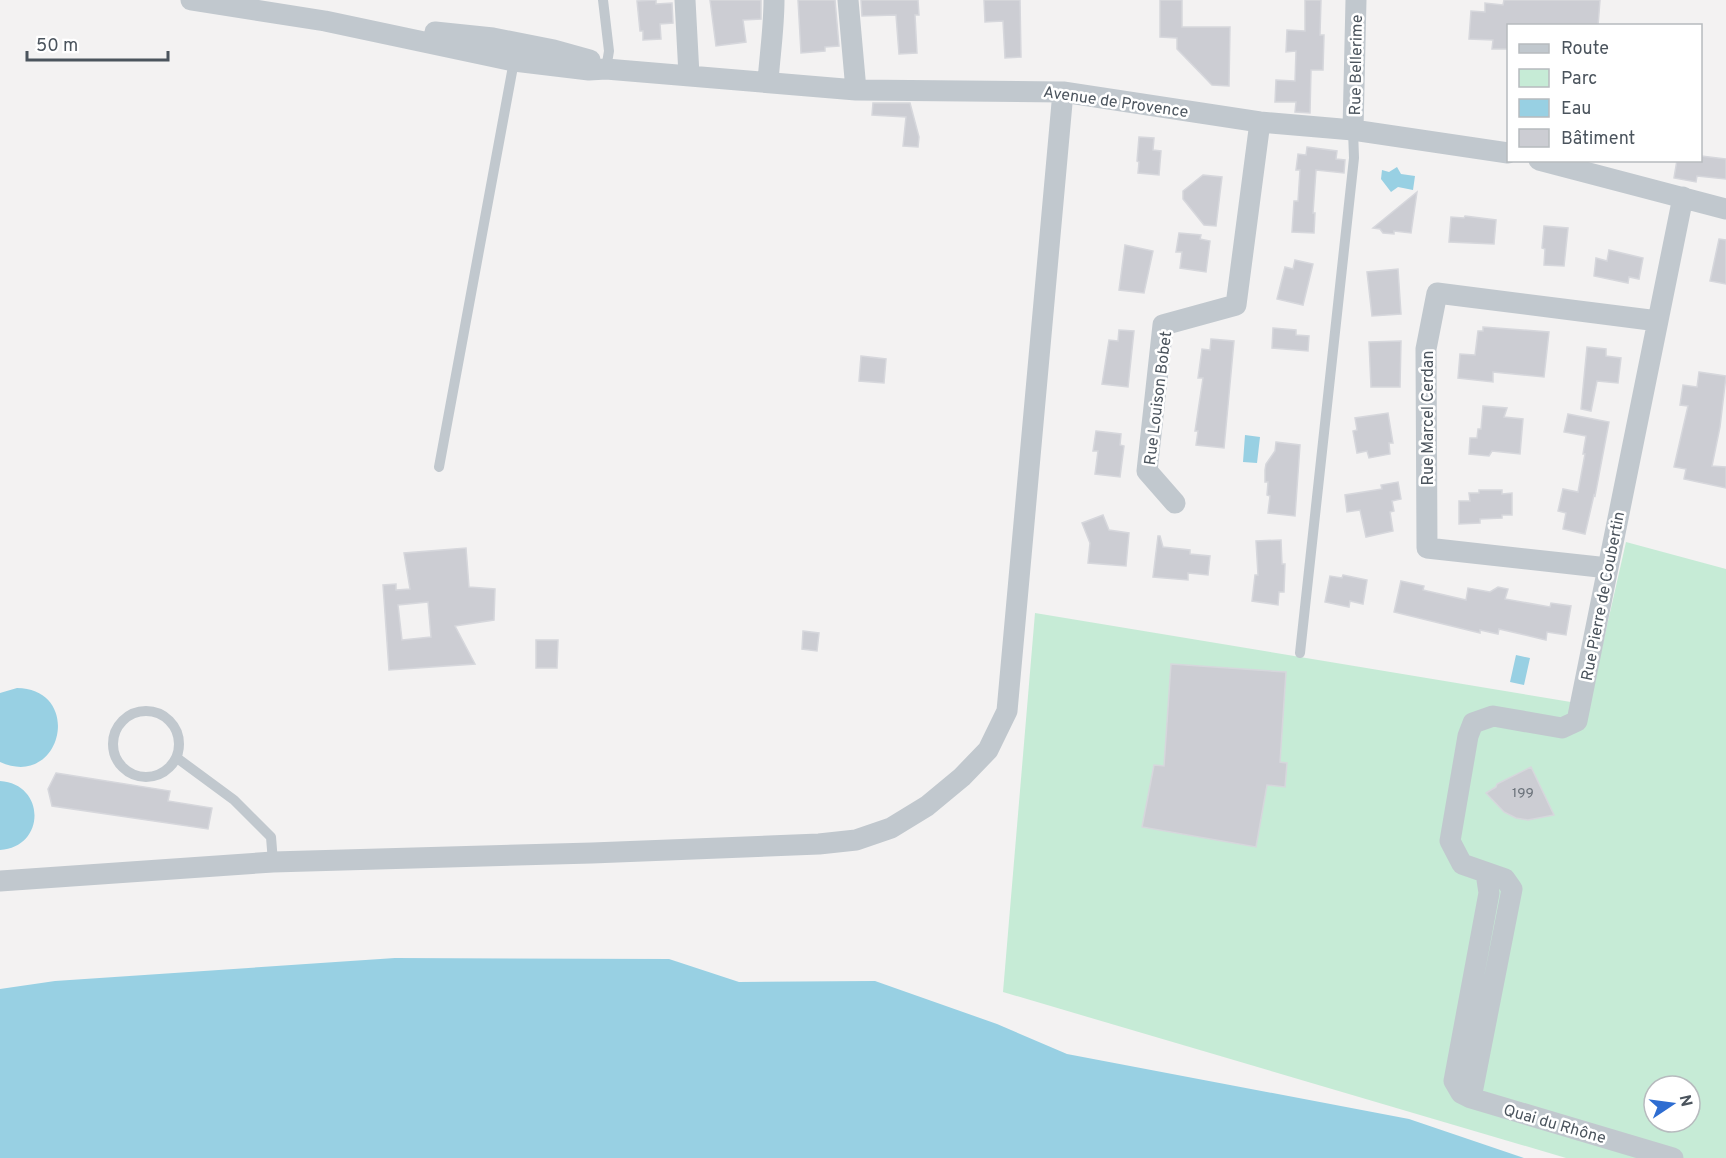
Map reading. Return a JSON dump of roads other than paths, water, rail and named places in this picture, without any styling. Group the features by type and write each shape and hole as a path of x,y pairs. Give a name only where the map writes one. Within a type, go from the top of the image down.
{"street":[{"path":"190,0 324,10 374,31 410,30 493,38 584,57 610,69"},
{"path":"685,0 689,75"},
{"path":"768,81 774,0"},
{"path":"848,0 856,90"},
{"name":"Rue Bellerime","path":"1353,130 1356,0"},
{"name":"Avenue de Provence","path":"374,31 514,61 589,70 610,69 856,90 1063,92 1260,122 1353,130 1507,153"},
{"path":"0,880 273,862 762,847 856,840 891,828 927,806 962,777 988,750 1007,711 1063,92"},
{"name":"Rue Louison Bobet","path":"1175,503 1147,471 1163,325 1236,304 1260,122"},
{"path":"1547,162 1726,209"},
{"name":"Rue Pierre de Coubertin","path":"1471,1098 1512,890 1505,879 1461,864 1450,841 1468,736 1473,723 1492,716 1562,728 1577,722 1683,197"},
{"name":"Rue Marcel Cerdan","path":"1608,568 1427,548 1426,349 1437,293 1658,321"},
{"name":"Quai du Rhône","path":"1471,1098 1673,1158"}],"lane":[{"path":"603,0 610,69"},
{"path":"439,467 514,61"},
{"path":"1300,653 1354,158 1353,130"},
{"path":"143,710 165,716 179,735 177,758 161,774 138,777 118,764 112,741 122,720 143,710"},
{"path":"177,758 234,800 271,837 273,862"}],"water":[{"path":"1397,167 1401,174 1415,176 1413,190 1398,187 1391,192 1381,179 1382,170 1389,172"},
{"path":"1245,435 1260,437 1257,463 1243,462"},
{"path":"1516,655 1530,658 1524,685 1510,682"},
{"path":"17,688 38,693 51,704 57,719 57,736 50,751 38,762 21,767 0,762 0,693"},
{"path":"0,781 15,785 26,793 32,803 34,816 32,828 26,838 15,846 0,850"},
{"path":"395,958 669,959 739,982 875,981 997,1024 1067,1054 1409,1119 1524,1158 0,1158 0,989 55,981"}]}
